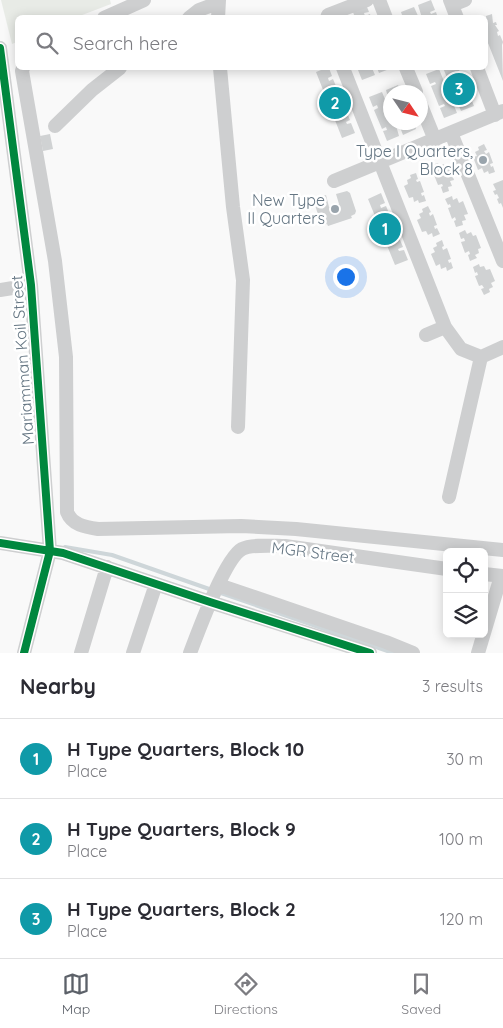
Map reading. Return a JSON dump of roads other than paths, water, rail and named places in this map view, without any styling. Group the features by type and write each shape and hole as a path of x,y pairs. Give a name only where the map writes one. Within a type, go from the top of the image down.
{"street":[{"path":"111,15 144,0"},
{"path":"328,15 367,0"},
{"path":"379,0 385,15"},
{"path":"453,8 465,0"},
{"path":"192,15 198,10 218,1 218,15"},
{"name":"Mariamman Koil Street","path":"0,48 5,116 31,286 50,551 24,653"},
{"path":"22,70 55,260 66,357 67,512 75,523 86,528 98,529 241,526 503,550"},
{"path":"55,126 92,90 117,70"},
{"path":"220,70 233,207 243,280 238,427"},
{"path":"344,70 445,327 461,349 481,357 503,347"},
{"path":"407,70 413,85"},
{"path":"334,181 499,113 477,70"},
{"path":"428,123 435,140"},
{"path":"451,133 503,261"},
{"path":"0,290 31,286"},
{"path":"426,335 445,327"},
{"path":"449,497 481,357"},
{"path":"0,543 64,553 370,653"},
{"name":"MGR Street","path":"190,653 210,602 233,558 243,548 285,546 370,560 443,569"},
{"path":"80,653 106,567"},
{"path":"478,653 502,576 488,574"},
{"path":"133,653 156,584"},
{"path":"219,585 377,639 412,653"}],"waterway":[{"path":"65,547 112,555 212,590"},
{"path":"218,592 393,653"}],"place":[{"name":"H Type Quarters, Block 2","path":"459,89"},
{"name":"H Type Quarters, Block 9","path":"335,103"},
{"name":"Type I Quarters, Block 8","path":"483,160"},
{"name":"New Type II Quarters","path":"335,209"},
{"name":"H Type Quarters, Block 10","path":"385,229"}]}
